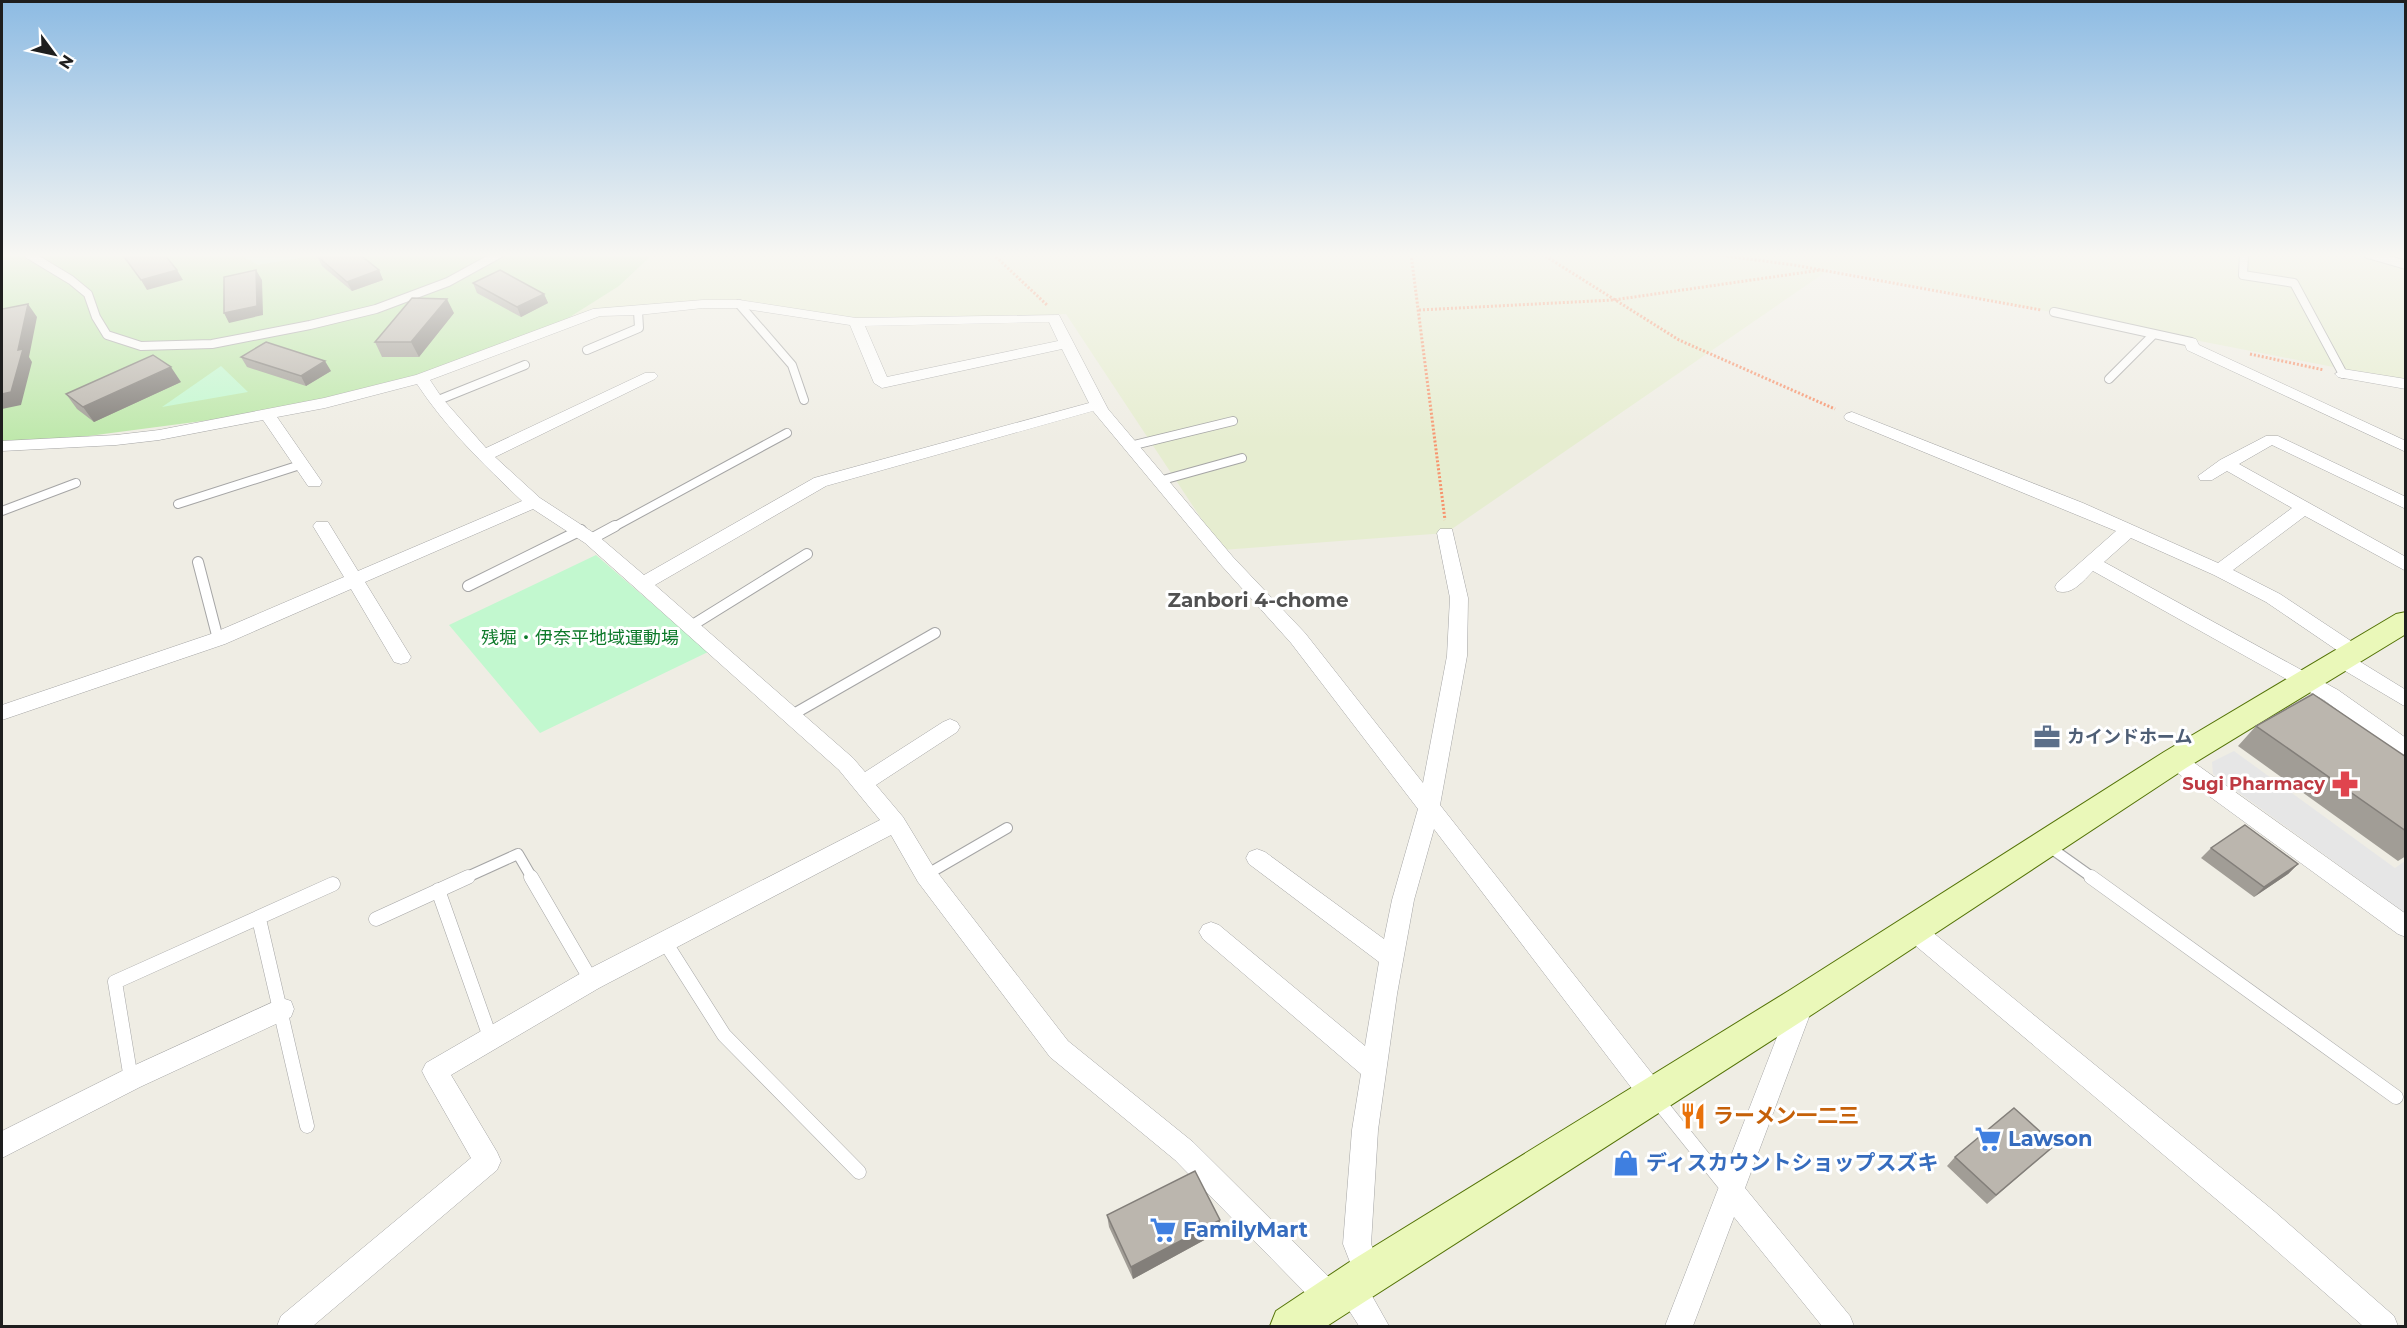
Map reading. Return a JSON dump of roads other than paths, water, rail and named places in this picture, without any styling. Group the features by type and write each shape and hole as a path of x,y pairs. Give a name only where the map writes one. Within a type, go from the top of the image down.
{"street":[{"path":"2,446 116,441 325,403 421,378 587,316"},
{"path":"817,316 856,322 1054,318 1098,405 1227,561 1298,638 1652,1095"},
{"path":"856,322 882,383 1067,344"},
{"path":"2191,342 2192,347 2406,447"},
{"path":"2343,374 2406,384"},
{"path":"484,456 650,376"},
{"path":"421,378 436,401 484,456 534,502 586,535 846,764 895,823 926,875 1059,1049 1350,1287 1375,1326"},
{"path":"644,584 820,482 1098,405"},
{"path":"267,414 300,465 314,482"},
{"path":"1852,417 2129,530 2273,598 2406,700"},
{"path":"2206,476 2272,439 2406,504"},
{"path":"2226,464 2406,564"},
{"path":"2,714 218,639 534,502"},
{"path":"2220,572 2304,508"},
{"path":"322,526 401,657"},
{"path":"2064,587 2129,530"},
{"path":"1350,1287 1357,1244 1365,1130 1392,958 1403,900 1429,808 1457,656 1458,598 1446,533"},
{"path":"2092,563 2331,695 2406,749"},
{"path":"1291,1326 1803,1001 2175,760 2406,621"},
{"path":"862,784 950,727"},
{"path":"2175,760 2406,927"},
{"path":"291,1326 488,1161 435,1071 591,980 895,823"},
{"path":"1257,858 1392,958"},
{"path":"1912,929 2264,1221 2384,1326"},
{"path":"1210,932 1374,1069"},
{"path":"1679,1326 1732,1193 1803,1001"},
{"path":"2,1145 131,1079 282,1009"},
{"path":"1732,1193 1840,1326"}],"lane":[{"path":"96,316 107,335 141,346 212,344 347,316"},
{"path":"587,350 639,328 638,316"},
{"path":"749,316 792,365 804,400"},
{"path":"2071,316 2191,342"},
{"path":"2312,316 2343,374"},
{"path":"2109,379 2153,335"},
{"path":"436,401 525,365"},
{"path":"1130,446 1233,421"},
{"path":"468,586 586,535 787,433"},
{"path":"1159,480 1242,458"},
{"path":"178,504 300,465"},
{"path":"2,511 75,483"},
{"path":"691,626 807,554"},
{"path":"198,562 218,639"},
{"path":"792,716 934,633"},
{"path":"926,875 1007,828"},
{"path":"2046,844 2397,1097"},
{"path":"376,919 518,854 591,980"},
{"path":"131,1079 115,982 333,884"},
{"path":"438,890 490,1037"},
{"path":"259,919 282,1009 307,1126"},
{"path":"665,942 724,1035 859,1172"},
{"path":"1652,1095 1732,1193"}],"place":[{"name":"カインドホーム","path":"2047,737"},
{"name":"Sugi Pharmacy","path":"2345,784"},
{"name":"ラーメン一二三","path":"1693,1116"},
{"name":"Lawson","path":"1988,1139"},
{"name":"ディスカウントショップスズキ","path":"1626,1163"},
{"name":"FamilyMart","path":"1163,1230"}],"district":[{"name":"Zanbori 4-chome","path":"1258,600"}],"park label":[{"name":"残堀・伊奈平地域運動場","path":"580,638"}]}
